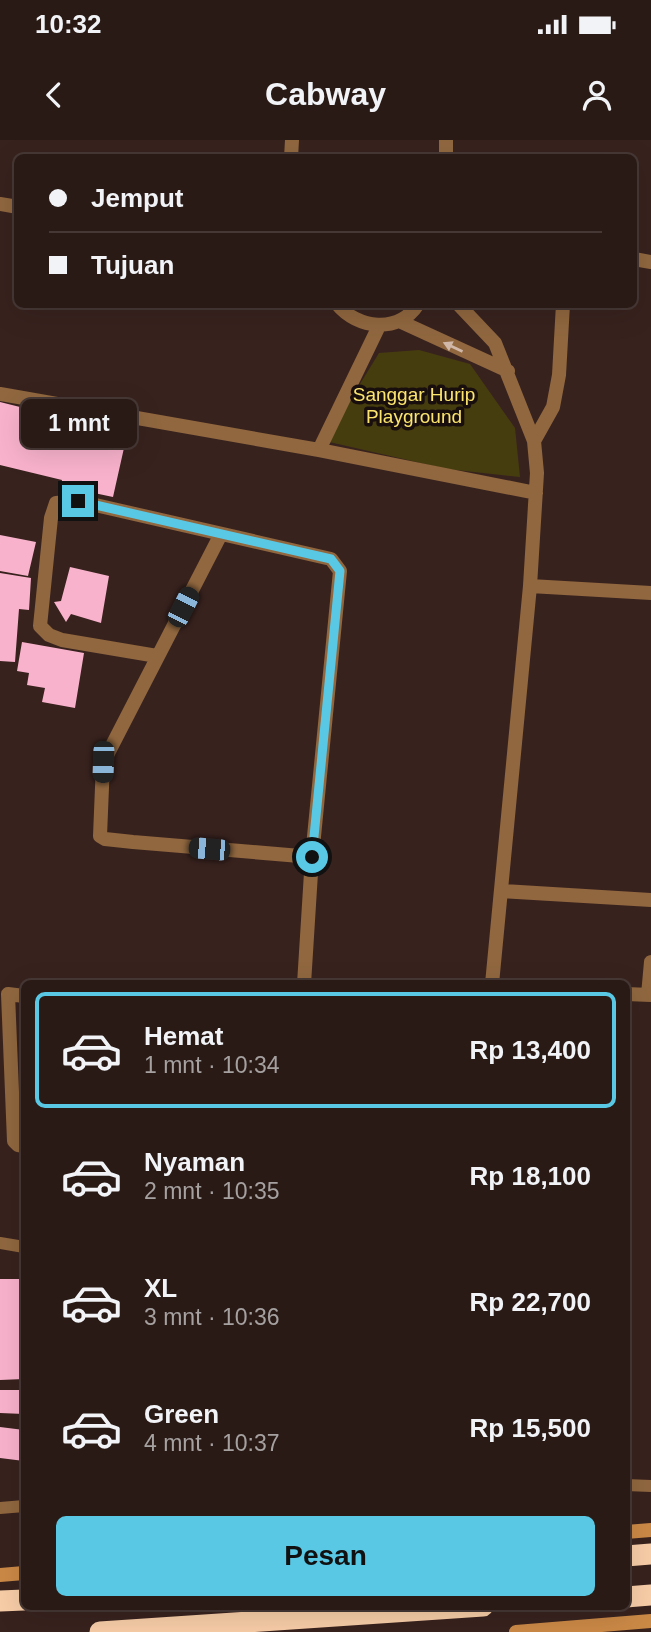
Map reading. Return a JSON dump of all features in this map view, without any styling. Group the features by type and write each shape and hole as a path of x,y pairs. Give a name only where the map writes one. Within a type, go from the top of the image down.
{"highway":[{"path":"630,1556 651,1554"},
{"path":"630,1597 651,1595"},
{"path":"0,1601 21,1600"},
{"path":"100,1632 424,1610"}],"main road":[{"path":"630,1532 651,1530"},
{"path":"0,1575 21,1573"},
{"path":"516,1632 651,1621"}],"street":[{"path":"340,308 361,323 379,326 399,321 414,308"},
{"path":"462,308 495,343 534,441 536,493 530,586 492,980"},
{"path":"534,441 553,407 559,375 563,308"},
{"path":"399,321 508,371"},
{"path":"319,450 379,326"},
{"path":"0,394 319,450 536,493"},
{"path":"158,656 62,640 49,635 40,626 51,518 56,503 78,501 331,559 340,571 312,857 304,980"},
{"path":"221,534 103,762 100,836 104,839 132,842 312,857"},
{"path":"530,586 651,593"},
{"path":"502,891 651,900"},
{"path":"630,994 650,995 651,962"},
{"path":"4,993 14,1141 21,1146"}],"lane":[{"path":"0,1243 21,1246"},
{"path":"630,1485 651,1486"},
{"path":"0,1508 21,1506"}],"green space":[{"name":"Sanggar Hurip Playground","path":"419,350 470,364 515,428 520,477 447,469 325,441 379,353"}],"building":[{"path":"0,402 24,408 23,413 126,439 113,497 61,486 62,480 0,465"},
{"path":"0,535 36,542 28,576 0,571"},
{"path":"70,567 109,576 101,623 71,614 66,622 54,602 61,601"},
{"path":"0,573 31,578 29,610 19,609 15,662 0,661"},
{"path":"22,642 84,653 75,708 42,702 45,688 27,685 29,673 17,671"},
{"path":"0,1279 21,1279 21,1379 0,1380"},
{"path":"0,1390 21,1390 21,1414 0,1413"},
{"path":"0,1427 21,1430 21,1461 0,1458"}],"route":[{"path":"78,501 331,559 337,564 340,571 312,857"}]}
